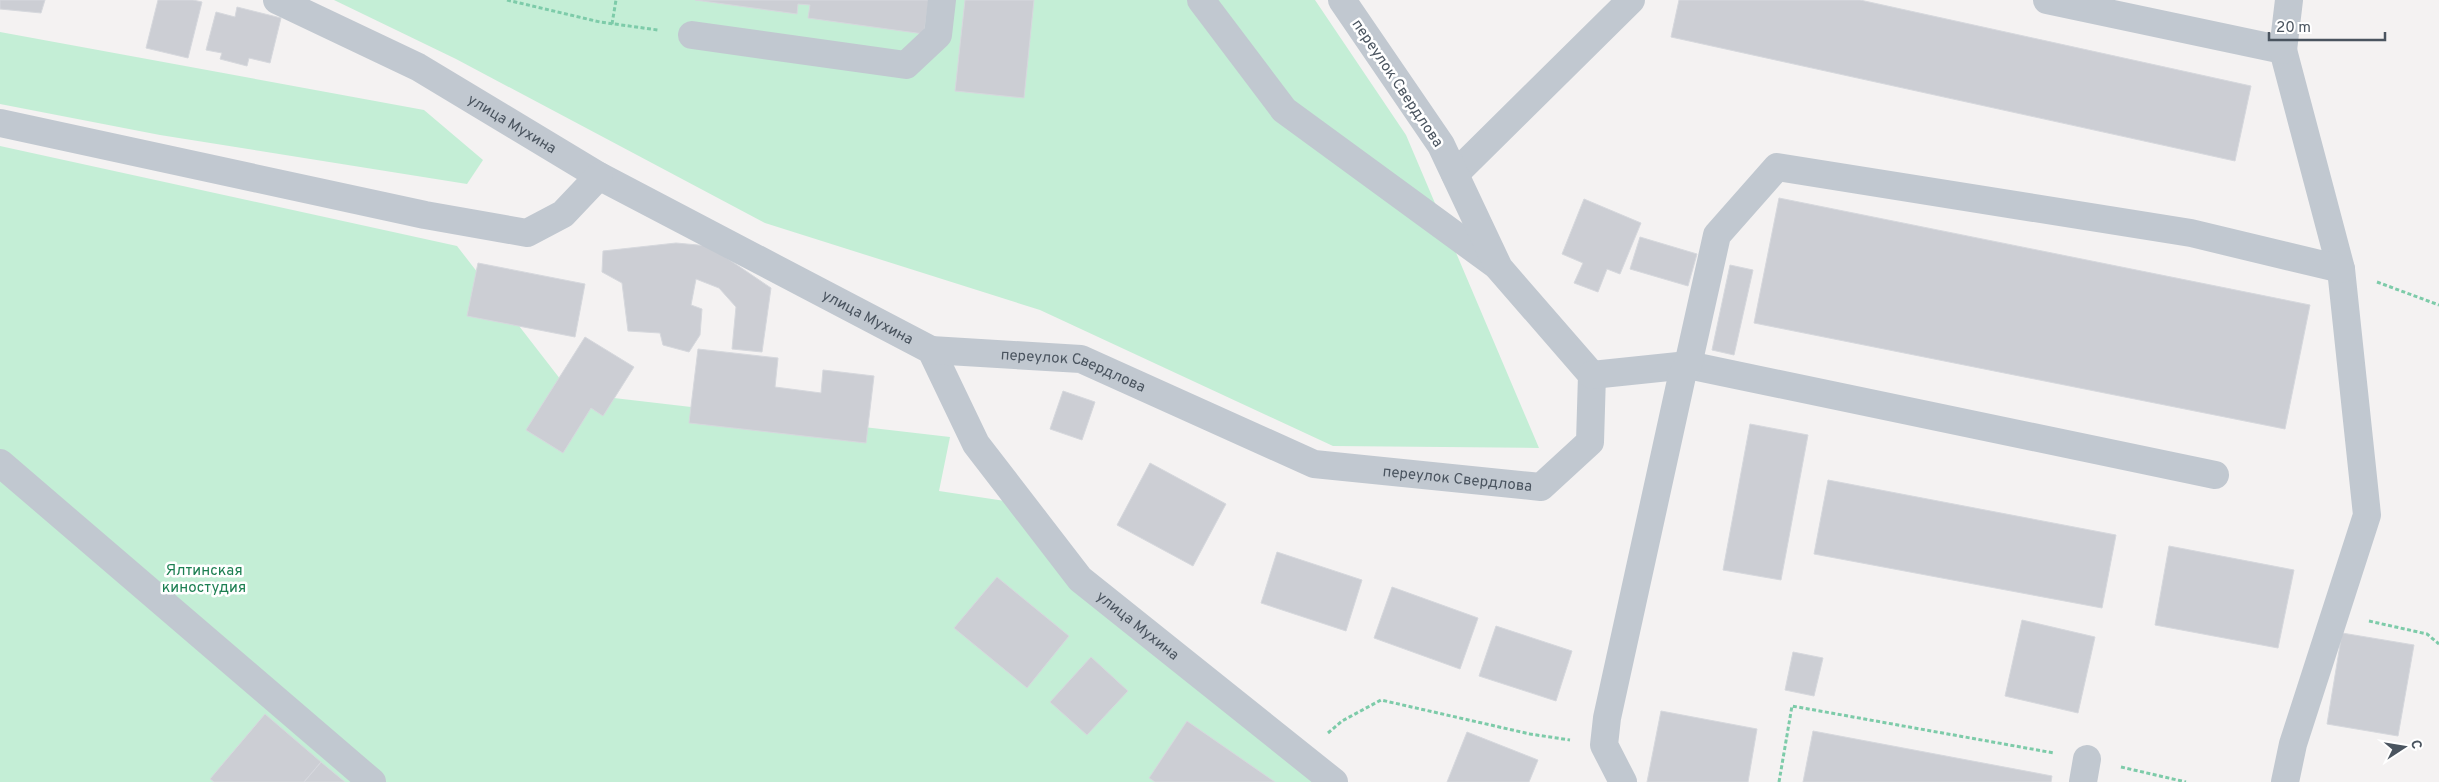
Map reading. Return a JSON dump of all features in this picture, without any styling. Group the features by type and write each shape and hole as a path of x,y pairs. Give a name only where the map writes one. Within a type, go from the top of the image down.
{"street":[{"name":"улица Мухина","path":"277,0 418,67 599,176 930,350 976,444 1080,579 1334,782"},
{"path":"692,35 906,65 938,35 942,0"},
{"path":"1201,0 1284,110 1499,268"},
{"name":"переулок Свердлова","path":"930,350 1081,359 1314,464 1542,487 1590,442 1592,375 1499,268 1442,144 1342,0"},
{"path":"1455,174 1631,0"},
{"path":"2047,0 2283,50"},
{"path":"2285,782 2293,744 2367,515 2341,269 2283,50 2289,0"},
{"path":"0,123 415,213 528,233 563,214 599,176"},
{"path":"1623,782 1604,745 1607,718 1682,376 1688,365 1717,234 1777,167 2191,233 2341,269"},
{"path":"1592,375 1688,365 2215,475"},
{"path":"0,463 372,782"}],"path":[{"path":"507,0 612,24 692,35"},
{"path":"612,24 616,0"},
{"path":"2341,269 2439,305"},
{"path":"2336,612 2427,634 2439,644"},
{"path":"1300,755 1342,721 1381,700 1530,734 1604,745"},
{"path":"1779,782 1792,706 2085,770 2186,782"}],"green space":[{"path":"334,0 1315,0 1406,135 1539,448 1333,446 1040,310 765,223 456,59"},
{"path":"0,32 424,110 483,160 467,184 160,135 0,104"},
{"name":"Ялтинская киностудия","path":"0,146 457,246 571,393 950,437 939,491 1005,501 1327,782 0,782"}],"building":[{"path":"0,0 45,0 41,13 0,9"},
{"path":"158,0 193,0 202,2 188,58 146,48"},
{"path":"695,0 929,0 924,34 808,18 810,5 798,4 797,14"},
{"path":"965,0 1034,0 1024,98 955,91"},
{"path":"1679,0 1860,0 2251,86 2235,161 1671,37"},
{"path":"237,7 281,18 270,63 249,58 247,66 220,59 222,53 206,50 216,12 235,17"},
{"path":"1779,198 2310,305 2285,429 1754,323"},
{"path":"1584,199 1641,223 1620,274 1607,269 1598,292 1574,283 1583,263 1562,254"},
{"path":"1640,237 1697,254 1688,286 1630,269"},
{"path":"676,243 709,246 771,288 762,352 732,349 736,307 719,288 696,279 691,305 702,309 700,335 689,352 663,345 660,333 628,331 622,283 602,272 603,251"},
{"path":"478,263 585,284 575,337 467,316"},
{"path":"1730,265 1753,270 1734,355 1712,350"},
{"path":"585,337 634,367 603,416 591,408 563,453 526,430"},
{"path":"698,349 778,358 775,387 821,393 823,370 874,376 866,443 689,423"},
{"path":"1063,391 1095,402 1082,440 1050,429"},
{"path":"1750,424 1808,435 1781,580 1723,570"},
{"path":"1150,463 1226,504 1193,566 1117,525"},
{"path":"1828,480 2116,535 2102,608 1814,554"},
{"path":"2169,546 2294,570 2278,648 2155,625"},
{"path":"1277,552 1362,580 1346,631 1261,603"},
{"path":"997,577 1069,636 1027,688 954,628"},
{"path":"1392,587 1478,618 1460,669 1374,638"},
{"path":"2022,620 2095,637 2078,713 2005,696"},
{"path":"1496,626 1572,651 1556,701 1479,676"},
{"path":"2342,633 2414,645 2398,736 2327,724"},
{"path":"1793,652 1823,658 1814,696 1785,690"},
{"path":"1091,657 1128,691 1087,735 1050,702"},
{"path":"1661,711 1757,729 1748,782 1647,782"},
{"path":"265,714 321,762 304,782 214,782 210,779"},
{"path":"1187,721 1275,782 1155,782 1149,778"},
{"path":"1813,731 2052,776 2051,782 1803,782"},
{"path":"1467,732 1538,760 1529,782 1447,782"},
{"path":"321,762 345,782 304,782"}]}
